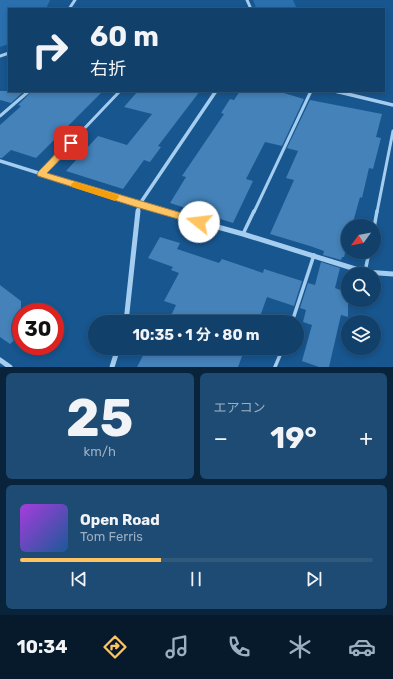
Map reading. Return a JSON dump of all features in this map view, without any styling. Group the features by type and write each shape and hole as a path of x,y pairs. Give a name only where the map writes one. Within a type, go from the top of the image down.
{"street":[{"path":"127,315 139,205 215,92"},
{"path":"338,92 393,105"},
{"path":"0,161 139,205 243,234 350,267"},
{"path":"381,273 393,274"},
{"path":"112,367 116,355"},
{"path":"0,360 10,367"}],"lane":[{"path":"0,116 28,92"},
{"path":"41,174 119,92"},
{"path":"243,234 311,92"},
{"path":"376,219 393,131"},
{"path":"294,315 314,255"},
{"path":"275,367 280,355"}],"shaded area":[{"path":"0,0 50,0 46,8 8,8 8,44 0,47"},
{"path":"253,0 293,0 297,8 256,8"}],"building":[{"path":"0,91 23,92 11,103 0,100"},
{"path":"31,92 102,92 36,158 11,150 0,158 0,125 21,106 18,105"},
{"path":"137,92 199,92 158,146 161,147 150,162 144,160 123,189 66,171 98,136 127,145 152,114 124,107"},
{"path":"239,92 280,92 304,99 282,146 265,142 246,179 253,181 233,223 170,203 186,177 182,176 224,114 221,113 230,99 234,100"},
{"path":"310,100 382,114 376,137 381,138 373,169 369,168 362,198 360,197 354,219 341,219 341,260 323,255 324,251 270,234 294,180 286,178 298,151 287,148"},
{"path":"160,237 180,243 177,249 219,263 222,259 263,273 264,269 302,281 294,306 267,297 261,315 171,315 176,305 164,301 179,273 171,270 173,267 148,258"},
{"path":"321,262 340,268 335,288 341,290 341,307 348,307 348,315 341,315 329,367 319,367 302,361 312,325 304,322 306,310 300,308 308,283 315,285"},
{"path":"0,285 21,301 21,303 12,303 12,342 10,344 0,337"},
{"path":"143,355 242,355 238,367 137,367"}],"slow traffic":[{"path":"75,185 115,197"}],"route":[{"path":"71,143 41,174 199,222"}]}
